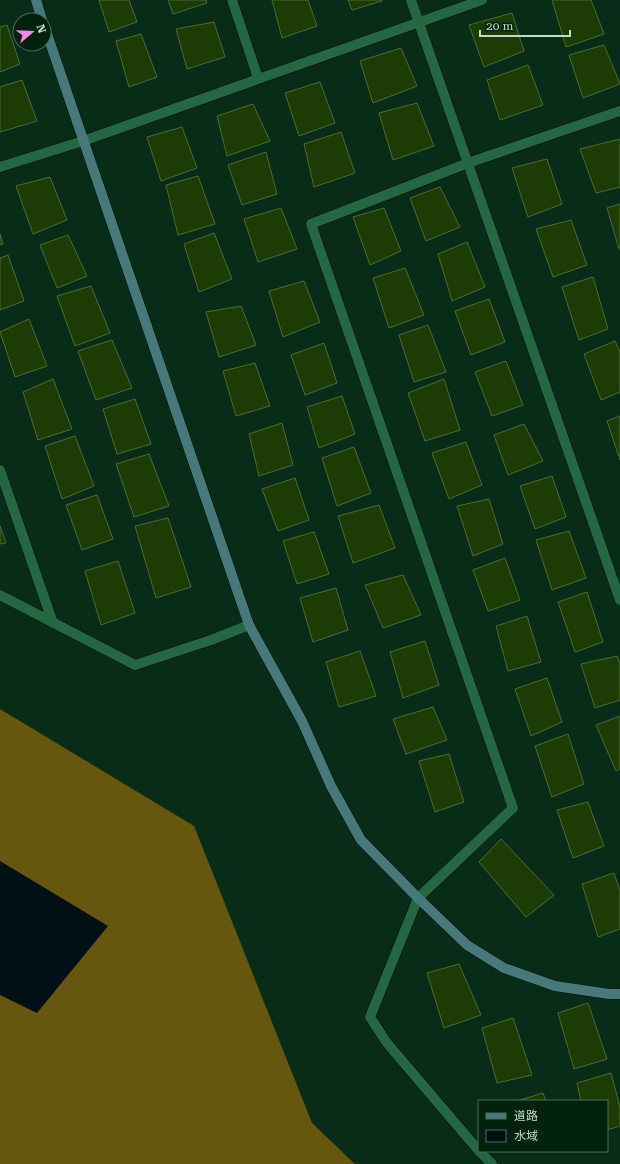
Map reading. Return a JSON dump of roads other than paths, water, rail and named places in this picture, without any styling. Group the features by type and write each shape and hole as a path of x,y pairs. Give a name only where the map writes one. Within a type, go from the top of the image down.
{"street":[{"path":"36,0 40,12"},
{"path":"232,0 258,78"},
{"path":"411,0 620,600"},
{"path":"0,168 482,0"},
{"path":"52,49 249,625 302,721 330,786 361,840 467,945 504,968 555,986 609,994 620,994"},
{"path":"478,1150 387,1043 370,1017 418,898 513,808 311,224 468,163 620,111"},
{"path":"0,470 52,623"},
{"path":"0,595 135,665 211,640 249,625"},
{"path":"480,1152 492,1164"}],"water":[{"path":"0,861 108,926 37,1013 0,995"}]}
